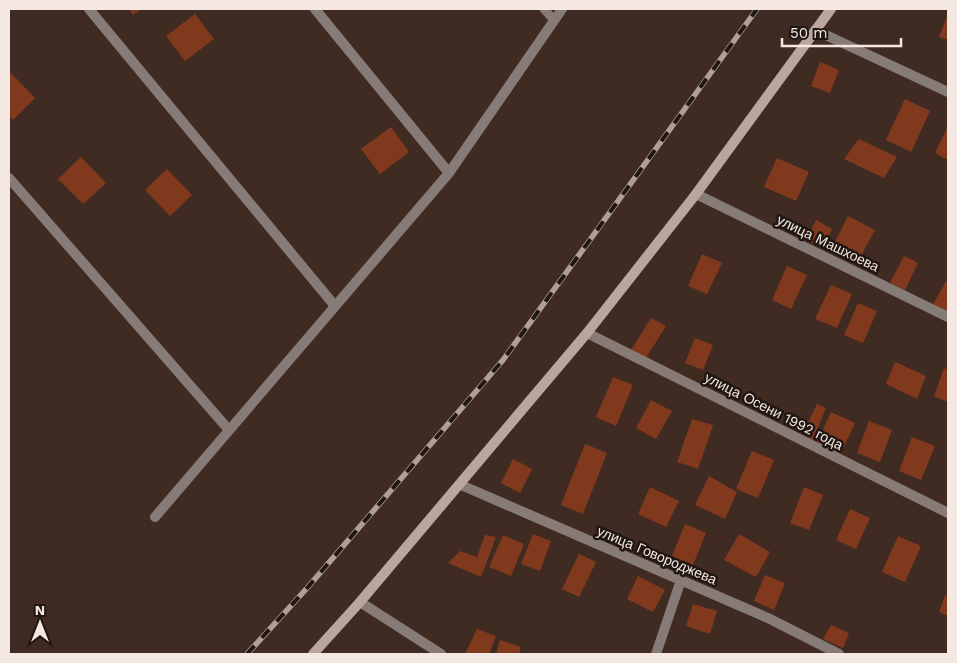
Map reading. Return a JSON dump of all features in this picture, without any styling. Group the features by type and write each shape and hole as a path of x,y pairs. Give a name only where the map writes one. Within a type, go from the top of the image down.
{"street":[{"path":"89,9 335,306"},
{"path":"315,9 448,172"},
{"path":"155,517 448,172 562,9"},
{"path":"313,654 461,485 587,333 696,194 830,9"},
{"path":"815,30 948,92"},
{"path":"9,178 229,430"},
{"name":"улица Машхоева","path":"696,194 948,317"},
{"name":"улица Осени 1992 года","path":"587,333 948,513"},
{"name":"улица Говороджева","path":"461,485 768,618 840,654"},
{"path":"656,654 681,580"},
{"path":"360,602 441,654"}],"lane":[{"path":"544,9 554,20"}],"building":[{"path":"129,9 141,9 133,15"},
{"path":"195,14 214,39 185,61 166,36"},
{"path":"948,14 948,40 939,37"},
{"path":"820,62 839,70 830,93 811,86"},
{"path":"10,72 35,98 13,120 9,116"},
{"path":"905,99 930,111 911,152 886,140"},
{"path":"948,126 948,160 935,153"},
{"path":"391,127 409,152 380,174 361,149"},
{"path":"859,139 897,157 884,178 844,159"},
{"path":"81,157 106,183 83,204 58,179"},
{"path":"777,158 809,172 796,201 764,187"},
{"path":"167,169 192,195 170,216 145,190"},
{"path":"848,216 875,230 859,260 833,246"},
{"path":"816,220 832,229 823,248 806,240"},
{"path":"702,254 722,263 707,294 688,286"},
{"path":"904,256 918,263 905,290 890,283"},
{"path":"787,266 807,275 791,309 772,300"},
{"path":"946,281 948,283 948,315 932,306"},
{"path":"831,285 852,294 837,328 815,319"},
{"path":"858,303 877,311 863,343 844,335"},
{"path":"651,318 666,326 646,358 631,350"},
{"path":"695,338 713,345 703,370 685,363"},
{"path":"895,362 926,376 917,399 886,384"},
{"path":"944,368 948,370 948,402 934,396"},
{"path":"613,377 633,385 616,426 596,417"},
{"path":"651,400 672,411 656,439 636,428"},
{"path":"817,404 826,408 812,442 807,439 813,427 807,424"},
{"path":"831,412 855,423 840,455 816,445"},
{"path":"692,419 713,425 698,469 677,462"},
{"path":"869,421 892,430 880,462 857,453"},
{"path":"912,437 935,446 921,480 899,471"},
{"path":"585,444 607,453 583,514 561,505"},
{"path":"752,451 774,460 758,498 736,489"},
{"path":"513,459 532,469 520,493 501,483"},
{"path":"709,476 737,492 725,519 695,505"},
{"path":"650,487 679,501 666,527 638,514"},
{"path":"804,487 823,495 809,530 790,523"},
{"path":"850,509 870,518 856,549 836,540"},
{"path":"685,524 706,533 693,565 672,556"},
{"path":"533,534 551,541 540,571 521,564"},
{"path":"739,534 770,552 756,577 724,560"},
{"path":"485,535 496,537 481,577 448,563 460,551 477,557"},
{"path":"503,535 524,544 511,576 489,567"},
{"path":"898,536 921,546 905,582 882,572"},
{"path":"579,554 596,562 579,597 562,589"},
{"path":"765,575 785,583 774,610 754,601"},
{"path":"638,576 665,590 653,612 627,599"},
{"path":"945,595 948,597 948,616 939,612"},
{"path":"693,604 717,611 710,634 686,626"},
{"path":"831,625 849,633 843,648 823,639"},
{"path":"477,629 496,636 489,654 465,654"},
{"path":"500,640 521,647 519,654 496,654"}],"railway":[{"path":"247,654 308,587 503,360 757,9"}]}
